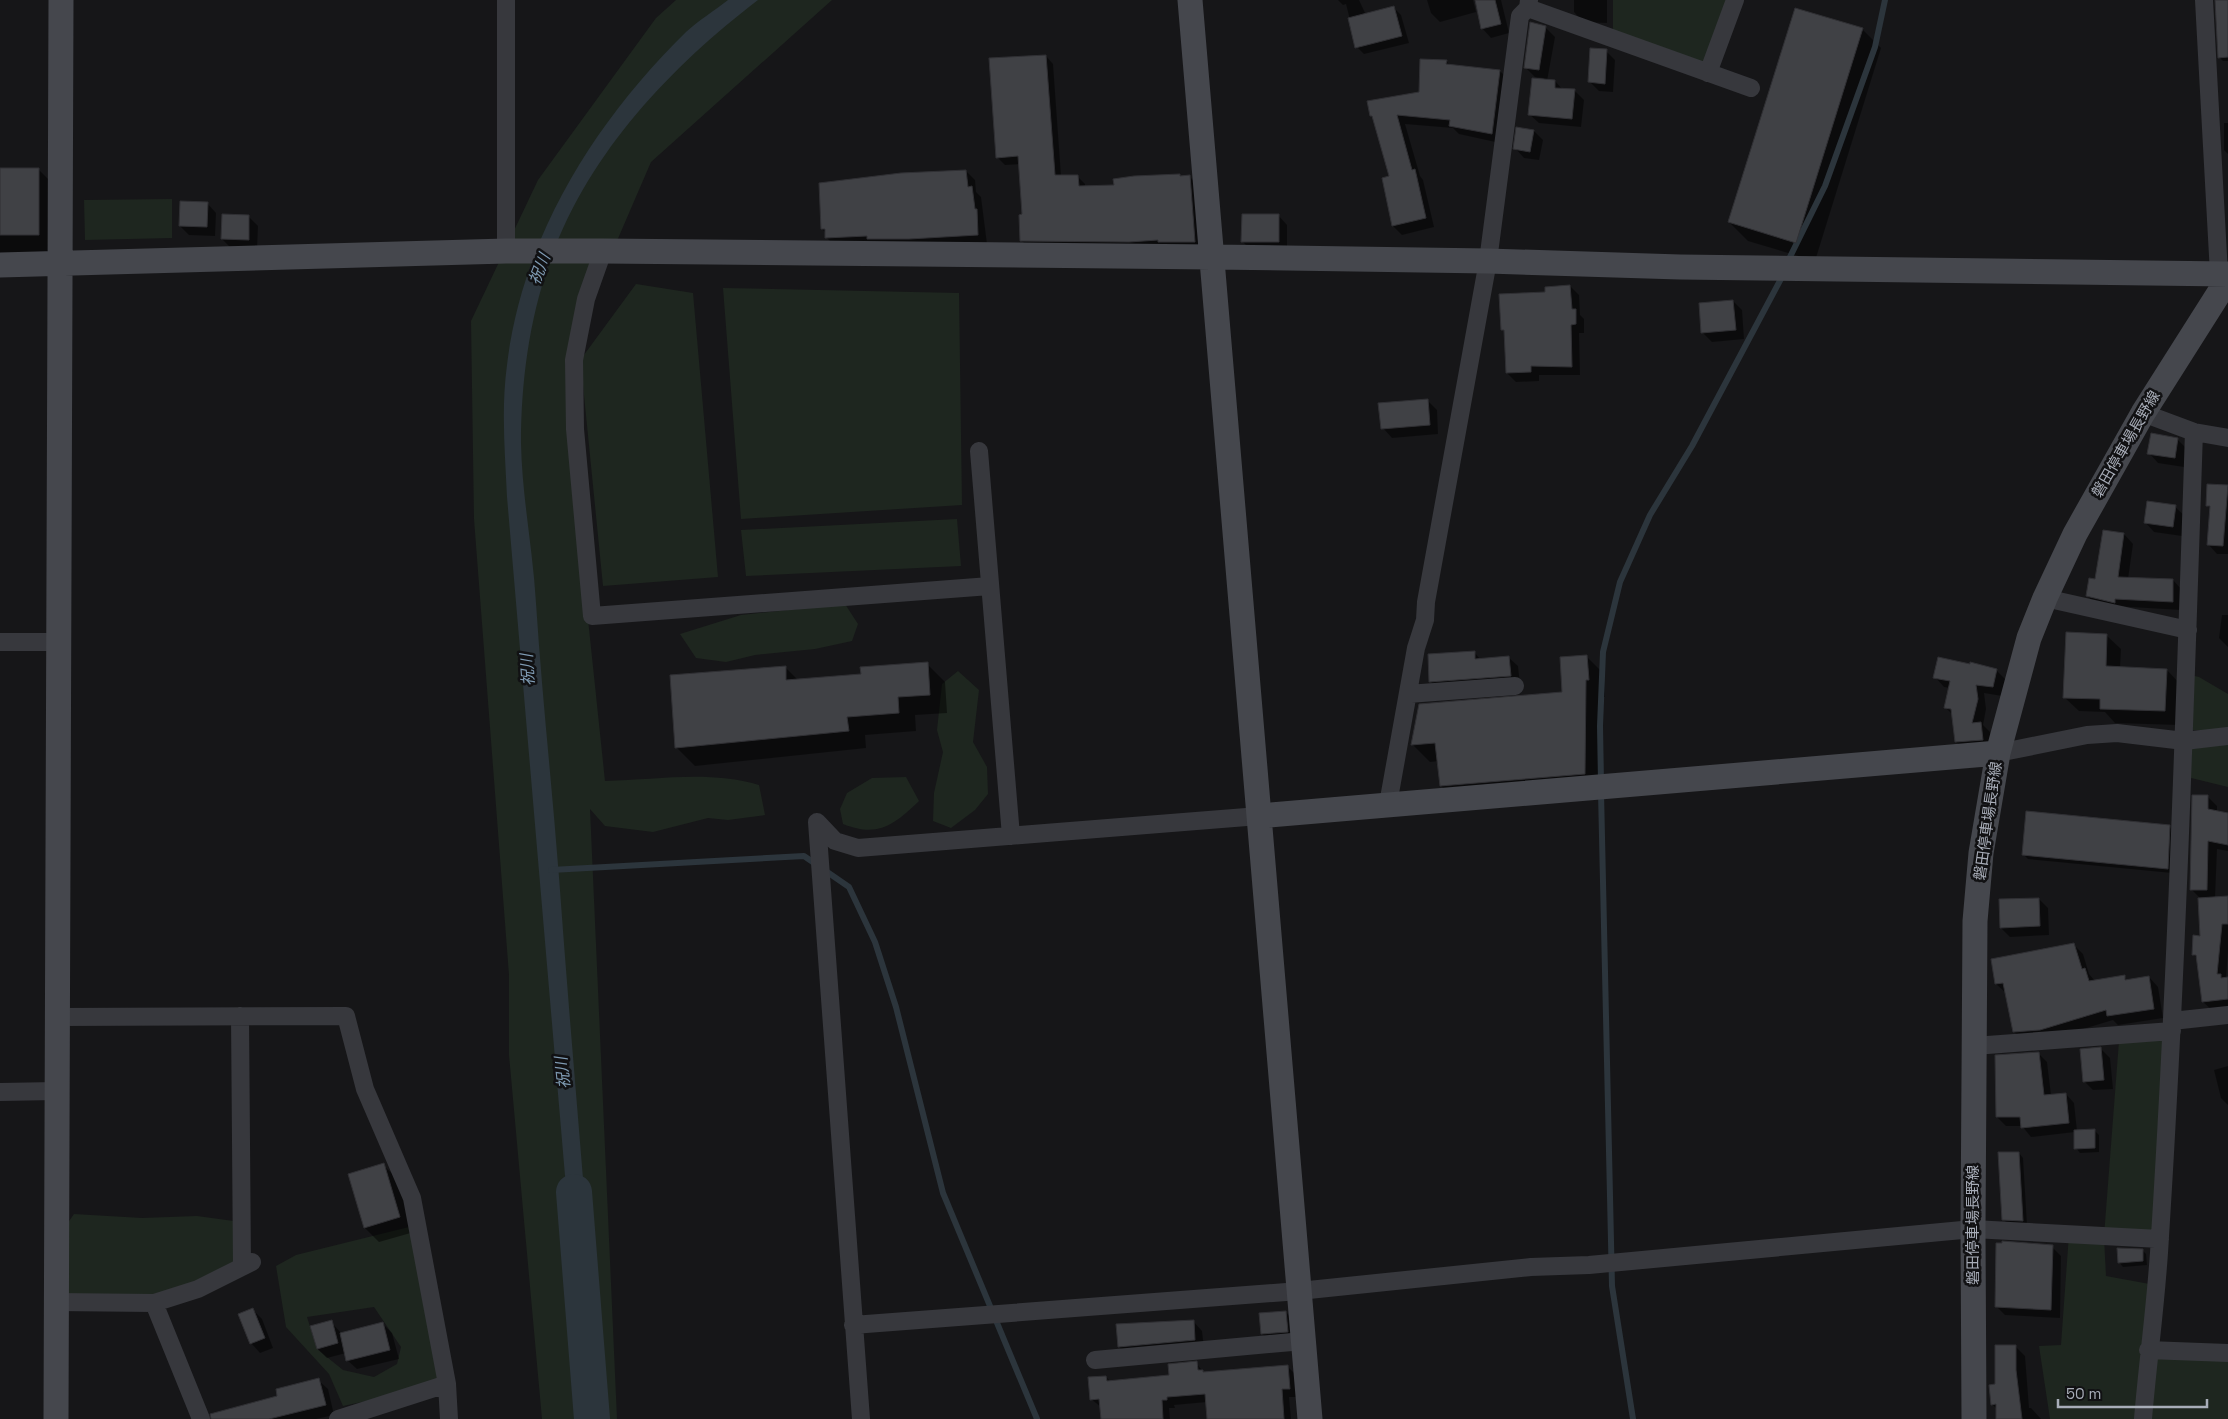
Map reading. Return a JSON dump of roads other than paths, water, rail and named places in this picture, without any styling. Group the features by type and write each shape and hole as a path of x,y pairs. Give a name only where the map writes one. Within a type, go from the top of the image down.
{"street":[{"path":"56,1419 61,0"},
{"path":"506,0 506,251"},
{"path":"1190,0 1310,1419"},
{"path":"1708,73 1735,0"},
{"path":"0,265 506,251 591,251 1488,261 1680,267 2225,276 2204,0"},
{"path":"1388,804 1416,648 1425,620 1426,602 1488,261 1520,16 1528,4 1750,88"},
{"path":"591,251 586,299 574,360 575,429 592,616 990,586"},
{"name":"磐田停車場長野線","path":"1974,1419 1975,921 1981,853 1998,753 2029,638 2044,598 2075,534 2143,413 2225,276"},
{"path":"2143,413 2194,432 2228,438"},
{"path":"2143,1419 2148,1350 2160,1239 2172,1026 2194,432"},
{"path":"979,451 1011,836"},
{"path":"2044,598 2188,630"},
{"path":"0,642 58,642"},
{"path":"1408,694 1515,686"},
{"path":"861,1419 817,822 835,842 858,848 1998,753 2087,735 2117,733 2184,740 2228,736"},
{"path":"1974,1046 2172,1026 2228,1015"},
{"path":"56,1302 154,1303 198,1290 247,1265 240,1016"},
{"path":"57,1017 346,1016 365,1089 412,1198 447,1384 449,1419"},
{"path":"0,1092 56,1091"},
{"path":"854,1325 1299,1291 1531,1267 1589,1265 1973,1229 2160,1239"},
{"path":"154,1303 201,1419"},
{"path":"1095,1360 1303,1341"},
{"path":"2148,1350 2228,1353"},
{"path":"338,1419 447,1384"}],"water":[{"path":"728,0 758,0 725,26 663,85 634,117 608,151 585,187 565,224 549,264 531,330 525,375 521,420 522,463 535,583 589,1252 570,1234 507,497 504,414 505,382 515,318 528,271 546,227 568,184 593,143 653,67 696,23"}],"waterway":[{"path":"1787,263 1825,186 1875,47 1885,0"},
{"path":"1601,782 1600,726 1603,652 1620,582 1650,515 1692,446 1783,275"},
{"path":"1601,792 1612,1286 1633,1419"},
{"path":"551,870 804,856 849,887 875,942 896,1007 943,1193 1037,1419"},
{"name":"祝川","path":"574,1192 592,1419"}]}
